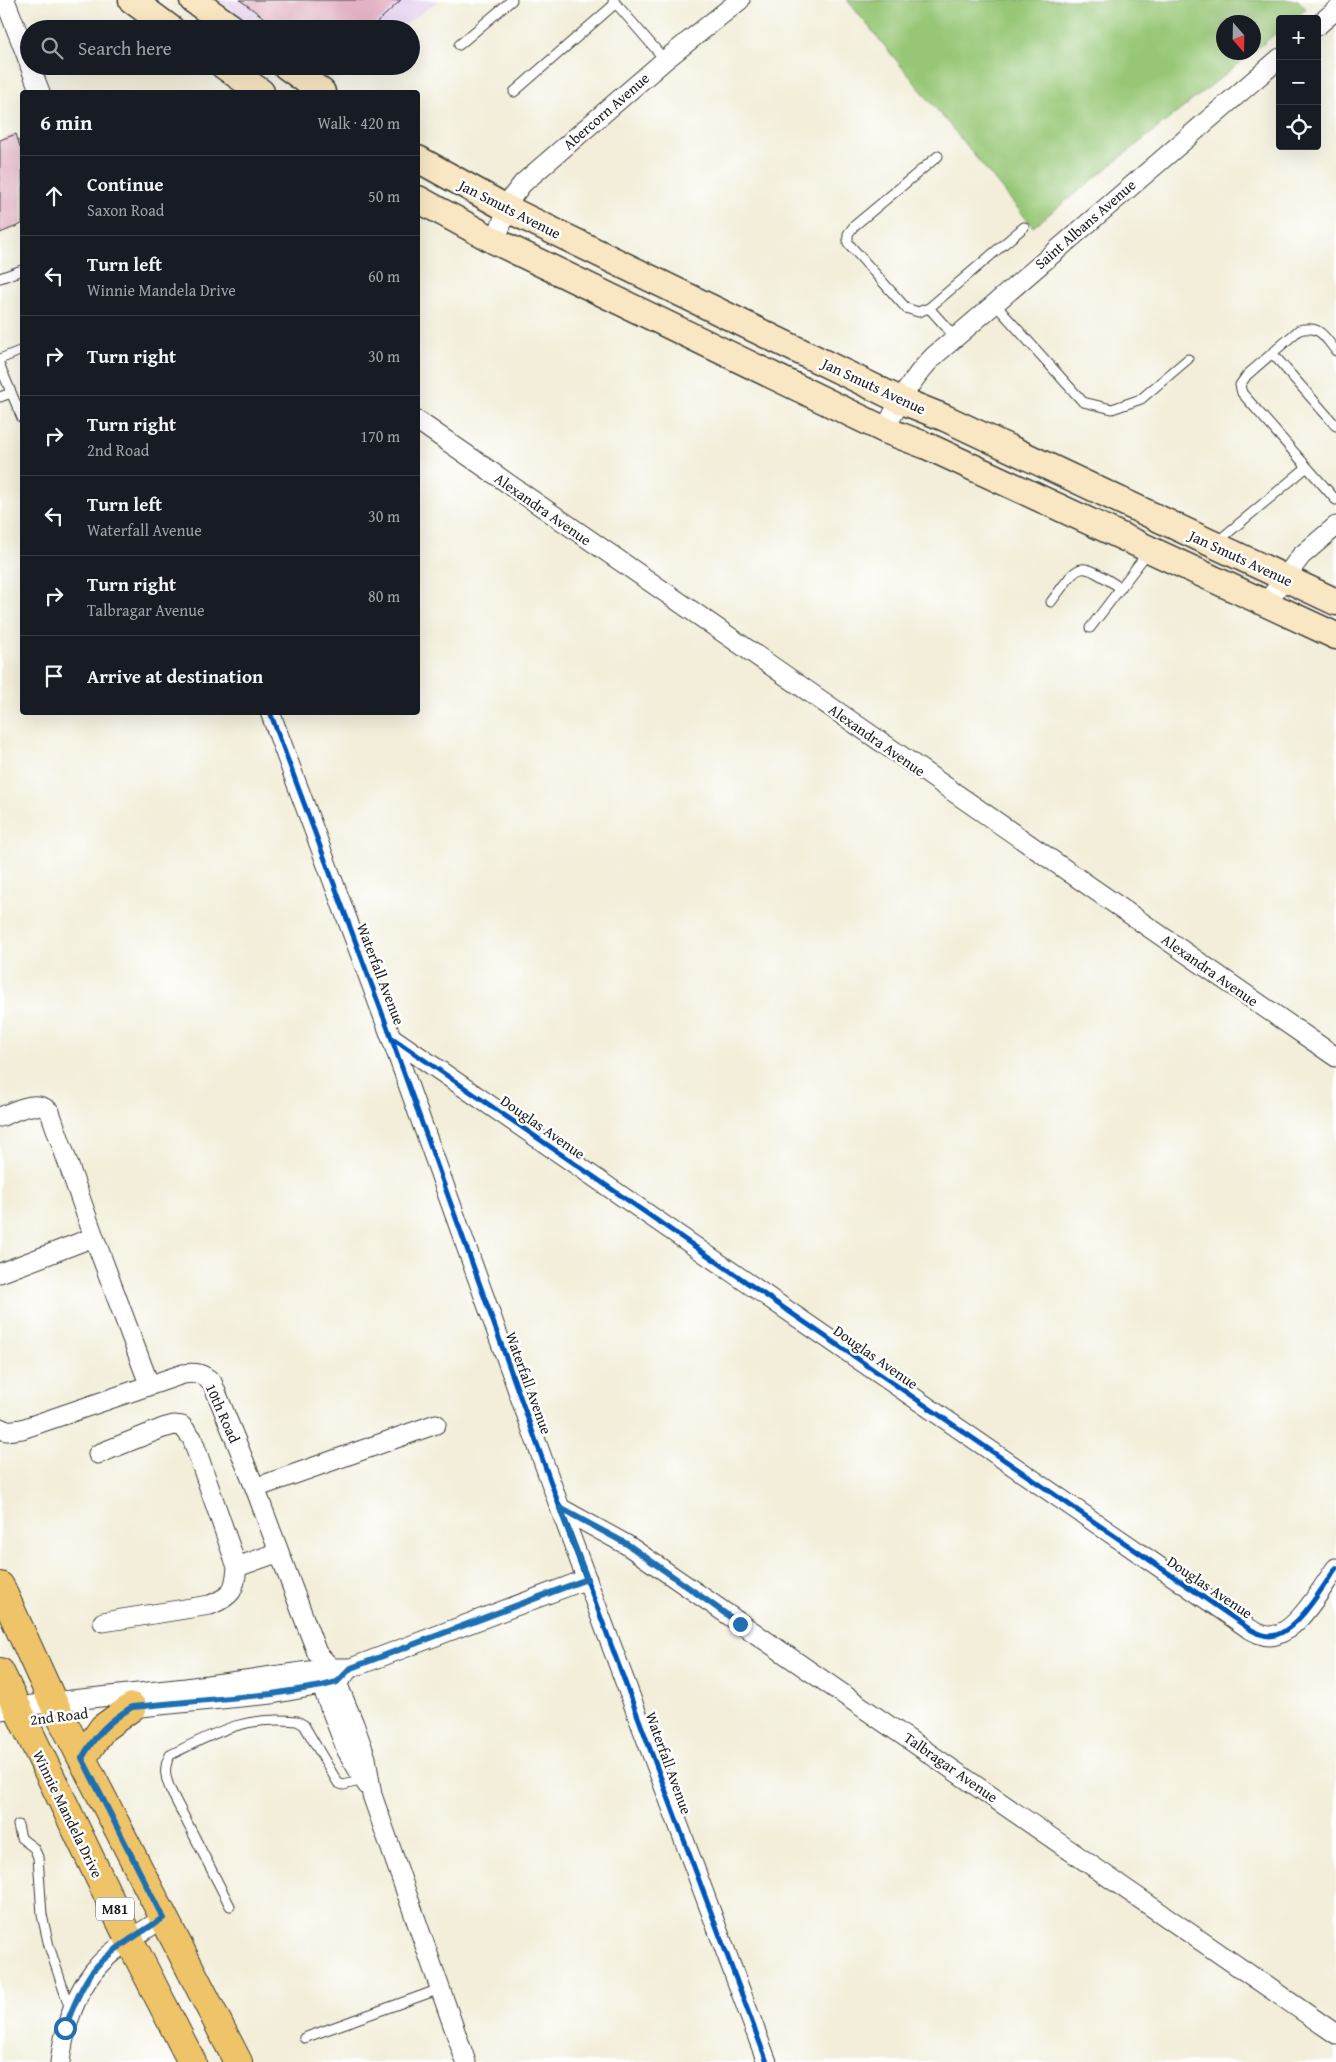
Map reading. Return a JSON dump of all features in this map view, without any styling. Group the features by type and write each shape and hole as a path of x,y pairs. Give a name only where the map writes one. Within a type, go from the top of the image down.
{"main road":[{"path":"193,0 221,20"},
{"path":"138,2 160,20"},
{"path":"237,75 258,90"},
{"path":"298,75 319,90"},
{"name":"Jan Smuts Avenue","path":"420,160 508,209 900,400 945,418 1336,602"},
{"name":"Jan Smuts Avenue","path":"420,200 495,241 885,430 927,446 1336,636"},
{"name":"M81","path":"0,1586 56,1708 238,2062"},
{"name":"Winnie Mandela Drive","path":"0,1672 10,1715 192,2062"},
{"path":"82,1758 103,1728 112,1719 132,1707"}],"street":[{"path":"5,0 20,39"},
{"name":"Abercorn Avenue","path":"495,241 517,190 523,183 665,60 740,0"},
{"path":"1321,23 1336,10"},
{"name":"Saint Albans Avenue","path":"885,430 900,400 922,368 994,303 1278,60"},
{"path":"33,75 39,90"},
{"name":"Alexandra Avenue","path":"420,423 1336,1057"},
{"path":"1266,603 1301,556 1336,526"},
{"name":"Waterfall Avenue","path":"271,715 391,1037 560,1508 767,2062"},
{"name":"Douglas Avenue","path":"391,1037 1248,1628 1270,1636 1286,1630 1294,1624 1311,1604 1336,1568"},
{"path":"0,1117 38,1105 50,1112 149,1384"},
{"path":"0,1273 94,1237"},
{"name":"10th Road","path":"0,1428 6,1431 22,1429 149,1384 183,1374 196,1372 212,1382 255,1488 325,1672 366,1758 368,1787 466,2062"},
{"path":"255,1488 436,1424"},
{"path":"98,1454 163,1428 174,1425 182,1426 192,1438 237,1567 236,1582 232,1593 224,1600 210,1605 103,1622"},
{"name":"Talbragar Avenue","path":"560,1508 627,1544 1336,2034"},
{"path":"237,1567 279,1552"},
{"name":"2nd Road","path":"10,1715 186,1688 351,1668 587,1579"},
{"name":"2nd Road","path":"56,1708 132,1707 272,1694 325,1672"},
{"path":"60,2062 65,2028 71,2012 93,1971 106,1958 163,1918"}],"lane":[{"path":"460,45 512,0"},
{"path":"514,92 614,2 665,60"},
{"path":"938,156 854,226 848,234 848,243 906,308 918,312 929,308 1024,227"},
{"path":"0,278 20,271"},
{"path":"994,303 1083,402 1112,409 1141,399 1188,359"},
{"path":"929,308 955,338"},
{"path":"1336,351 1318,330 1309,328 1299,330 1247,375 1240,385 1242,393 1336,500"},
{"path":"0,359 20,351"},
{"path":"1272,353 1336,426"},
{"path":"0,366 20,413"},
{"path":"0,397 11,393"},
{"path":"1214,544 1307,467"},
{"path":"1090,628 1150,549"},
{"path":"1051,602 1074,572 1082,568 1089,568 1121,588"},
{"path":"230,1906 165,1776 165,1764 170,1755 232,1726 254,1722 297,1721 304,1725 338,1783 368,1787"},
{"path":"18,1825 21,1838 34,1848 38,1858 42,1915 49,1946 71,2012"},
{"path":"304,2038 440,1989"}],"shaded area":[{"path":"218,0 439,0 411,20 246,20"},
{"path":"325,75 336,75 331,79"}],"green space":[{"path":"847,0 1298,0 1306,9 1299,15 1276,15 1276,33 1261,45 1261,15 1216,15 1216,60 1243,60 1033,227"}],"building":[{"path":"240,0 401,0 380,20 267,20"},
{"path":"16,134 20,147 20,225 0,233 0,140"}],"cycle path":[{"path":"271,715 391,1037 560,1508 767,2062"},
{"path":"391,1037 1261,1635 1280,1634 1289,1628 1316,1598 1336,1568"}],"route":[{"path":"65,2028 79,1995 93,1971 106,1958 163,1918 82,1758 103,1728 112,1719 132,1707 272,1694 337,1682 351,1668 587,1579 560,1508 627,1544 740,1624"}]}
